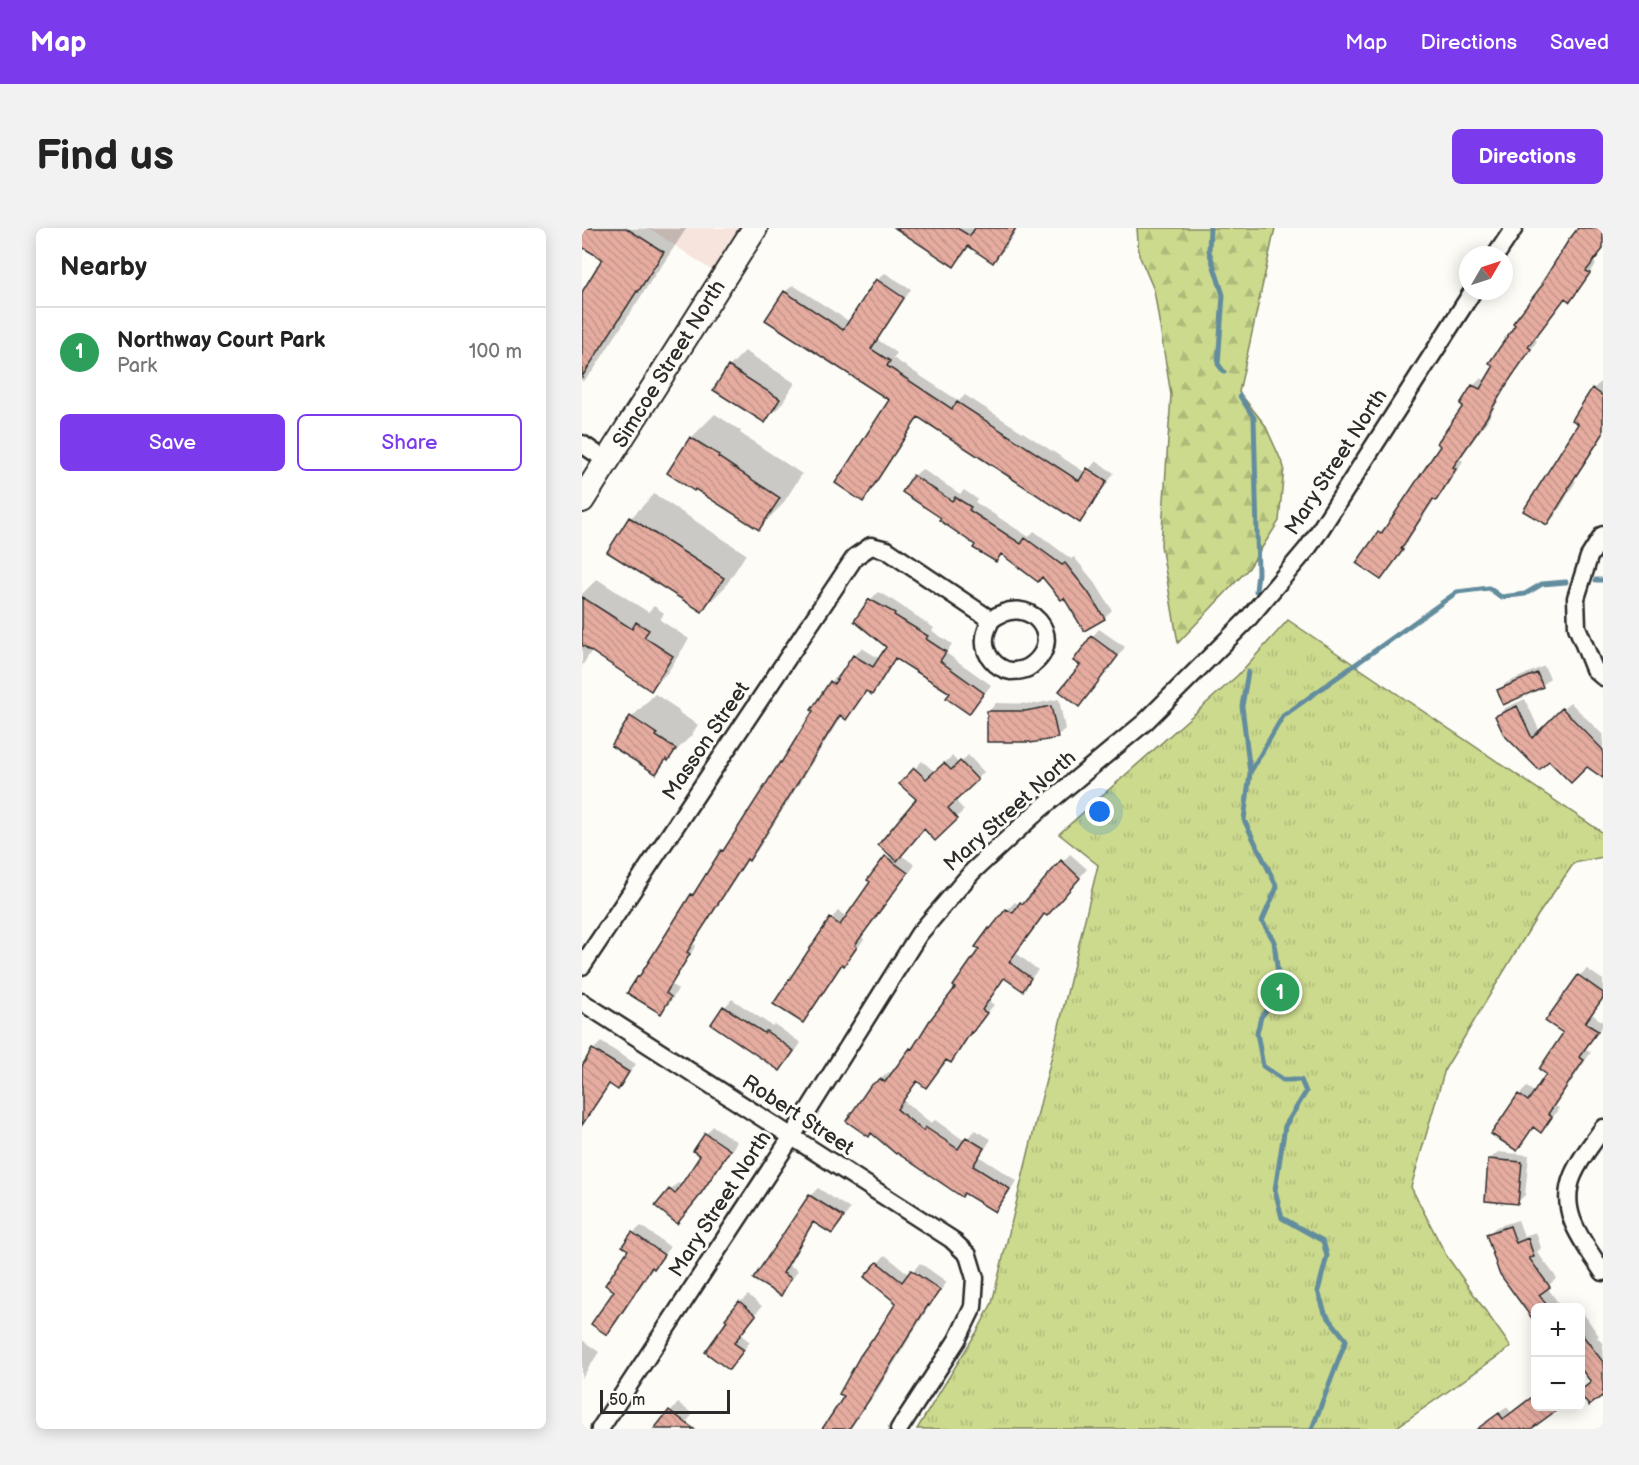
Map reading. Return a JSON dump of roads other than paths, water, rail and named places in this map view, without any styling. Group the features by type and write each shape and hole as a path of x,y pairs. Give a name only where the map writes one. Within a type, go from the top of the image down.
{"main road":[{"name":"Simcoe Street North","path":"582,500 755,228"}],"street":[{"path":"1502,246 1514,228"},
{"name":"Mary Street North","path":"600,1429 791,1138 919,934 972,871 1038,811 1145,722 1247,620 1307,549 1467,300"},
{"path":"582,444 607,461"},
{"path":"1603,535 1589,557 1576,598 1577,627 1594,669 1603,677"},
{"name":"Masson Street","path":"582,966 855,557 871,546 887,550 991,620"},
{"name":"Robert Street","path":"582,1002 951,1239 968,1256 975,1278 973,1307 957,1340 899,1429"},
{"path":"1603,1128 1573,1175 1568,1201 1573,1224 1603,1272"}],"waterway":[{"path":"1210,228 1209,251 1223,295 1218,364 1224,372"},
{"path":"1240,396 1254,418 1258,573 1256,591"},
{"path":"1596,580 1603,580"},
{"path":"1251,771 1283,716 1457,592 1489,588 1501,597 1525,594 1542,584 1566,582"},
{"path":"1248,672 1242,706 1250,773 1244,820 1277,887 1262,921 1274,941 1280,992 1261,1017 1257,1033 1263,1066 1283,1080 1301,1080 1306,1092 1285,1126 1275,1190 1282,1218 1323,1241 1327,1256 1318,1291 1325,1313 1346,1340 1312,1429"}],"place":[{"name":"Northway Court Park","path":"1280,992"}]}
